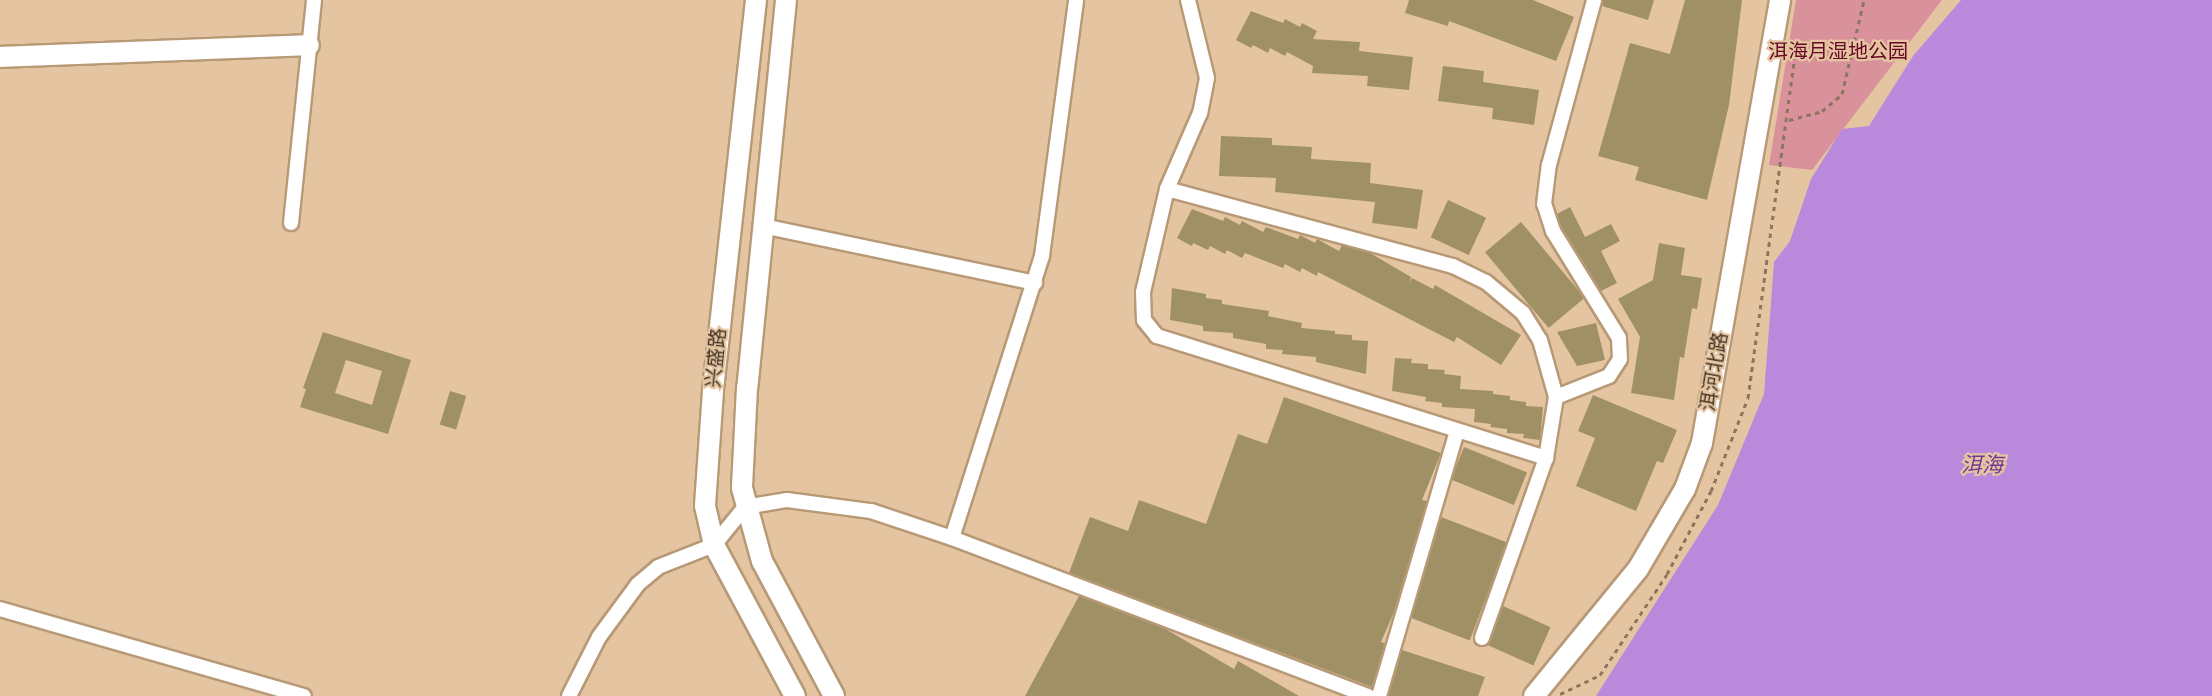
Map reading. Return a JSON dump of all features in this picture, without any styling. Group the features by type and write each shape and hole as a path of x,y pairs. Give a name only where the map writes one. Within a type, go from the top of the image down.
{"street":[{"path":"291,223 314,0"},
{"name":"兴盛路","path":"756,0 705,480 705,506 714,545 795,696"},
{"name":"兴盛路","path":"786,0 742,461 745,507 762,561 834,696"},
{"path":"952,538 1035,283 1076,0"},
{"path":"1188,0 1207,78 1200,113 1167,189 1143,292 1144,320 1157,336 1546,458"},
{"path":"1556,397 1609,376 1620,359 1619,338 1553,231 1544,204 1549,165 1594,0"},
{"name":"洱河北路","path":"1534,696 1638,569 1685,489 1702,443 1780,0"},
{"path":"0,57 309,45"},
{"path":"1167,189 1415,254 1486,282 1523,313 1540,340 1556,397 1546,458 1482,638"},
{"path":"763,226 1035,283"},
{"path":"1378,696 1457,430"},
{"path":"569,696 599,637 638,584 658,567 714,545 745,507 787,500 832,504 871,511 952,538 1368,696"},
{"path":"0,609 304,696"}],"path":[{"path":"1788,120 1822,111 1842,94 1864,0"}],"green space":[{"name":"洱海月湿地公园","path":"1796,0 1942,0 1812,170 1769,165"}],"water":[{"name":"洱海","path":"1961,0 2212,0 2212,696 1596,696 1718,505 1764,394 1774,262 1790,241 1811,179 1842,129 1869,126 1913,56"}],"building":[{"path":"1409,0 1533,0 1574,17 1556,61 1449,21 1448,26 1405,13"},
{"path":"1603,0 1654,0 1648,20 1602,6"},
{"path":"1685,0 1742,0 1729,105 1707,200 1635,180 1639,167 1598,156 1630,43 1670,54"},
{"path":"1251,11 1283,23 1285,19 1300,27 1302,23 1317,31 1313,39 1360,42 1359,51 1413,57 1409,90 1367,86 1368,76 1312,73 1313,66 1287,52 1285,56 1270,48 1268,53 1253,45 1251,48 1236,40"},
{"path":"1443,66 1484,71 1483,82 1539,90 1534,125 1492,119 1493,108 1438,101"},
{"path":"1221,136 1272,138 1272,145 1312,147 1311,159 1371,163 1370,183 1423,190 1417,229 1372,223 1375,202 1275,192 1276,178 1219,176"},
{"path":"1448,200 1486,218 1469,255 1431,237"},
{"path":"1570,207 1585,237 1611,224 1620,241 1601,251 1617,283 1601,291 1561,227 1557,214"},
{"path":"1192,209 1223,221 1225,217 1240,225 1242,221 1263,232 1266,227 1298,239 1300,235 1315,243 1317,239 1339,251 1342,245 1370,253 1411,277 1410,283 1412,278 1433,289 1435,285 1521,335 1501,365 1457,337 1454,342 1318,272 1317,276 1302,268 1300,272 1285,264 1283,268 1245,253 1242,258 1227,250 1225,254 1210,246 1208,250 1193,243 1192,246 1177,238"},
{"path":"1521,222 1585,298 1549,328 1485,252"},
{"path":"1659,243 1685,248 1681,275 1702,278 1697,309 1692,308 1684,358 1680,357 1674,400 1631,393 1640,337 1618,299 1653,280"},
{"path":"1172,288 1206,294 1206,298 1222,300 1222,304 1269,311 1268,316 1302,323 1301,328 1335,331 1335,334 1352,335 1352,340 1368,341 1366,374 1316,362 1316,357 1282,354 1283,350 1266,349 1266,344 1233,338 1233,333 1203,331 1203,326 1170,320"},
{"path":"1596,323 1605,360 1577,366 1557,332"},
{"path":"323,332 411,360 388,434 300,407 306,389 303,388","holes":["346,360 382,371 372,405 335,393"]},
{"path":"1395,358 1412,359 1411,363 1428,364 1428,369 1445,370 1444,374 1461,376 1460,389 1493,391 1493,394 1510,396 1510,400 1526,402 1526,406 1543,407 1540,440 1523,438 1524,434 1507,433 1507,429 1490,427 1491,424 1474,422 1475,409 1442,407 1442,403 1425,401 1426,397 1392,391"},
{"path":"450,391 466,396 456,429 440,424"},
{"path":"1593,395 1677,430 1663,463 1657,461 1636,511 1576,486 1595,438 1578,431"},
{"path":"1284,397 1441,453 1422,500 1427,501 1394,612 1381,642 1385,643 1372,687 1069,573 1090,517 1128,531 1139,500 1206,524 1238,434 1267,444"},
{"path":"1464,447 1527,472 1514,505 1451,479"},
{"path":"1441,517 1507,542 1470,640 1403,615"},
{"path":"1079,596 1162,627 1234,669 1238,661 1299,696 1025,696"},
{"path":"1503,606 1551,627 1533,666 1486,644"},
{"path":"1402,650 1485,677 1478,696 1388,696"}]}
